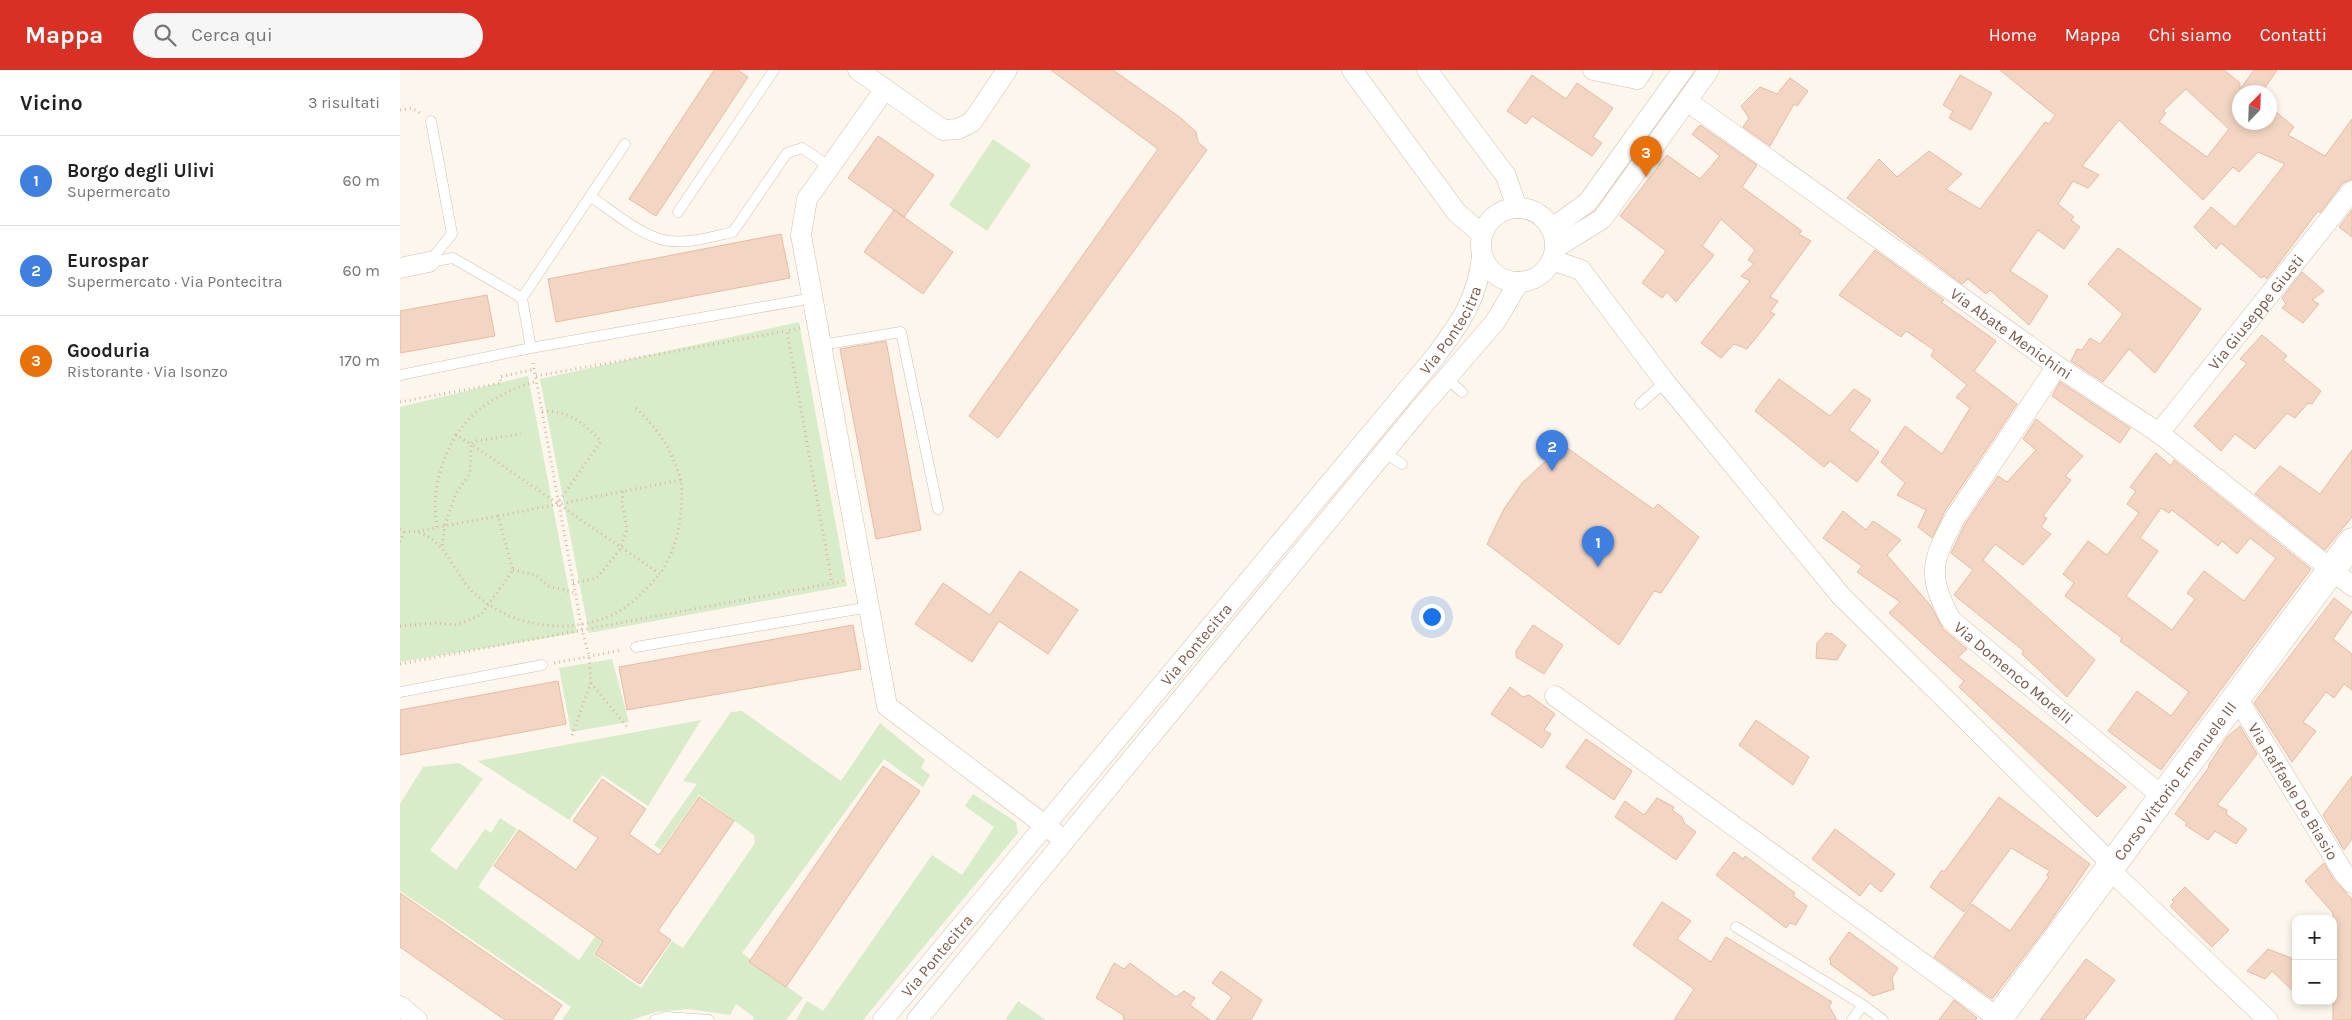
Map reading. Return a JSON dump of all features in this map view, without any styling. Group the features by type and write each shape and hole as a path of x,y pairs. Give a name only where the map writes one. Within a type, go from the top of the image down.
{"street":[{"path":"858,70 943,130 958,129 972,122 1007,70"},
{"path":"1352,70 1457,213 1482,234"},
{"path":"1428,70 1506,176 1517,208"},
{"path":"1593,70 1637,79 1643,70"},
{"path":"1684,70 1588,202 1552,246 1541,274 1532,279 1519,282 1503,279 1495,274 1486,264 1482,256 1482,234 1488,223 1502,212 1517,208 1536,213 1546,221 1552,246 1581,270 1665,382 1841,596 2111,867 2268,1020"},
{"path":"1552,246 1602,219 1709,70"},
{"path":"885,89 807,199 801,235 887,706 1066,840"},
{"name":"Via Abate Menichini","path":"1687,101 2057,366 2159,433 2342,577"},
{"name":"Via Giuseppe Giusti","path":"2159,433 2352,191"},
{"name":"Via Pontecitra","path":"884,1020 1044,824 1434,358 1456,329 1472,301 1480,279 1482,256"},
{"path":"400,268 429,262"},
{"name":"Via Pontecitra","path":"917,1020 1446,378 1495,322 1519,282"},
{"name":"Via Domenco Morelli","path":"2057,366 1955,518 1941,545 1934,572 1937,594 1951,620 2163,797"},
{"name":"Corso Vittorio Emanuele III","path":"1997,1019 2237,698 2342,577 2352,542"},
{"path":"1555,696 1997,1019"},
{"name":"Via Raffaele De Biasio","path":"2237,698 2349,872"},
{"path":"400,1006 417,1020"}],"lane":[{"path":"678,212 774,70"},
{"path":"429,262 452,234 431,121"},
{"path":"531,348 522,298 625,144"},
{"path":"590,196 662,240 693,240 734,232 787,153 802,148 830,167"},
{"path":"429,262 453,258 522,298"},
{"path":"400,375 531,348 813,298"},
{"path":"821,345 900,332 938,510"},
{"path":"1446,378 1462,392"},
{"path":"1640,404 1665,382"},
{"path":"1385,453 1402,464"},
{"path":"636,647 869,606"},
{"path":"400,692 542,665"},
{"path":"1736,926 1863,1005 1883,1020"},
{"path":"1852,1020 1863,1005"},
{"path":"655,1020 666,1017 709,1020"}],"path":[{"path":"400,110 412,108"},
{"path":"536,376 818,324"},
{"path":"786,331 832,583"},
{"path":"531,348 580,624 589,656 591,682 571,738"},
{"path":"400,402 501,384 500,376 535,369"},
{"path":"437,527 435,517 437,480 445,453 462,426 484,405 508,392 537,381"},
{"path":"417,531 442,547 453,567 473,593 488,605 508,616 539,624 567,626 614,614 639,597 660,574 670,558 678,531 683,502 680,480 672,455 658,430 636,408"},
{"path":"542,411 561,412 576,418 600,441 558,503"},
{"path":"471,444 476,441 521,434"},
{"path":"456,435 660,574"},
{"path":"442,547 445,525 455,495 470,473 471,444"},
{"path":"400,529 404,532 417,531 680,480"},
{"path":"573,583 597,578 621,548 627,529 622,505 623,491"},
{"path":"498,516 513,570"},
{"path":"400,542 404,532"},
{"path":"513,570 536,575 548,586 575,593"},
{"path":"400,626 435,623 456,625 481,615 513,570"},
{"path":"400,664 864,578"},
{"path":"542,665 636,647"},
{"path":"591,682 628,728"}],"green space":[{"path":"993,139 1031,165 987,231 949,205"},
{"path":"799,322 847,586 589,633 540,379"},
{"path":"528,376 577,633 400,662 400,407"},
{"path":"612,659 629,722 571,732 559,668"},
{"path":"742,711 841,781 880,723 925,760 921,768 930,775 923,787 884,759 742,953 803,998 786,1020 753,1020 754,1017 736,1004 730,1015 689,1009 656,1012 631,1020 562,1020 571,1007 400,891 400,804 423,767 459,763 483,779 430,850 456,870 485,829 491,833 500,818 517,829 478,887 579,960 604,924 611,929 593,954 641,988 672,941 683,948 755,843 754,835 699,795 661,850 654,845 697,784 683,781 731,712"},
{"path":"701,720 648,806 602,775 569,820 478,761"},
{"path":"973,794 1016,822 1018,833 863,1020 796,1020 807,1001 823,1011 932,855 962,875 994,827 965,806"},
{"path":"1018,1001 1046,1020 1005,1020"}],"building":[{"path":"714,70 738,70 748,77 656,216 629,199"},
{"path":"1051,70 1113,70 1181,118 1196,132 1198,142 1207,150 998,438 969,416 1158,149"},
{"path":"2000,70 2224,70 2240,83 2240,85 2232,85 2232,130 2277,130 2277,113 2294,127 2288,135 2325,156 2352,119 2352,179 2343,183 2320,213 2318,211 2267,279 2264,276 2261,278 2221,243 2216,249 2194,227 2211,207 2235,227 2285,164 2258,152 2239,172 2233,167 2203,200 2119,120 2082,166 2099,175 2088,188 2073,181 2058,204 2074,217 2071,220 2080,227 2064,249 2038,230 2010,271 2048,296 2029,325 1990,290 1986,294 1968,279 1962,284 1847,198 1879,159 1897,177 1929,151 1962,174 1946,189 1980,209 2045,122 2049,124 2055,115","holes":["2186,89 2229,129 2207,157 2159,122 2166,113 2163,111"]},
{"path":"2254,70 2277,70 2267,85 2243,85"},
{"path":"1532,75 1566,99 1577,83 1613,108 1593,137 1602,143 1592,156 1532,116 1526,124 1507,111"},
{"path":"1960,75 1992,93 1971,130 1949,118 1953,111 1943,105"},
{"path":"1790,78 1808,91 1797,106 1794,104 1770,146 1743,127 1749,118 1741,106 1760,87 1777,94"},
{"path":"1700,125 1757,165 1742,187 1802,231 1799,234 1811,241 1770,297 1778,301 1770,312 1775,314 1747,349 1734,344 1721,358 1701,343 1750,281 1741,276 1754,264 1748,260 1755,250 1721,219 1702,246 1714,255 1676,302 1667,292 1662,298 1642,283 1666,251 1620,216 1667,155 1700,179 1720,156 1692,134"},
{"path":"878,136 934,175 904,217 848,178"},
{"path":"894,210 953,252 923,294 864,252"},
{"path":"2352,210 2352,237 2339,227"},
{"path":"781,234 790,278 556,322 548,279"},
{"path":"2118,248 2201,309 2155,373 2129,349 2103,382 2071,361 2077,349 2082,350 2090,338 2100,344 2123,314 2088,284"},
{"path":"1875,250 1944,300 1941,302 1996,341 1974,371 2017,404 1945,511 1932,538 1918,527 1926,510 1897,495 1905,483 1881,462 1905,426 1942,454 1970,408 1956,397 1967,385 1931,356 1934,350 1906,331 1901,337 1839,295"},
{"path":"2302,272 2324,291 2312,300 2319,304 2303,323 2282,308 2286,304 2282,298"},
{"path":"487,295 495,336 400,353 400,311"},
{"path":"2262,335 2287,356 2283,360 2321,391 2312,404 2308,403 2295,418 2287,413 2255,449 2235,434 2221,451 2194,426 2247,363 2240,359"},
{"path":"886,341 921,530 876,539 840,349"},
{"path":"1779,379 1830,416 1854,389 1871,400 1849,430 1879,452 1857,482 1830,461 1824,467 1755,411"},
{"path":"2060,382 2130,428 2120,443 2052,396"},
{"path":"2036,419 2083,456 2065,476 2071,480 2043,516 2047,518 2041,527 2051,534 2023,565 1995,544 1983,560 2095,660 2067,697 2022,654 2024,651 1954,595 1973,570 1951,553 1965,524 1998,476 2007,482 2036,450 2023,439"},
{"path":"1563,445 1653,509 1658,504 1699,537 1661,593 1654,591 1619,645 1487,544 1504,509 1522,483"},
{"path":"2352,450 2352,517 2325,550 2255,494 2280,466 2320,494"},
{"path":"2156,453 2171,466 2174,460 2311,569 2161,770 2108,731 2137,691 2171,716 2189,692 2120,641 2122,638 2065,596 2074,583 2063,574 2088,541 2107,555 2139,513 2127,504 2136,491 2130,487","holes":["2161,508 2169,513 2172,510 2218,546 2222,541 2237,554 2250,538 2276,558 2244,601 2204,571 2187,593 2195,599 2172,630 2126,596 2158,551 2140,538"]},
{"path":"1843,511 1866,530 1873,521 1901,540 1887,555 1931,606 1943,629 1967,649 1958,657 2126,787 2097,817 1959,687 1964,681 1889,613 1900,602 1857,572 1862,566 1823,538"},
{"path":"1020,571 1078,610 1048,654 999,621 972,662 915,624 943,583 990,615"},
{"path":"2334,598 2352,612 2333,639 2352,654 2352,690 2344,684 2334,698 2326,692 2303,722 2316,731 2292,762 2254,703"},
{"path":"853,625 861,669 627,710 619,667"},
{"path":"1533,625 1563,645 1544,674 1516,657 1516,651"},
{"path":"1826,633 1832,634 1846,645 1837,660 1816,658 1817,643"},
{"path":"558,681 566,724 400,755 400,710"},
{"path":"1510,687 1523,697 1529,695 1555,714 1544,730 1551,734 1542,748 1491,714"},
{"path":"1756,720 1809,757 1793,785 1739,745"},
{"path":"2240,726 2257,754 2217,805 2227,810 2226,814 2247,829 2236,844 2215,831 2208,840 2185,825 2187,823 2175,814 2209,767 2227,737"},
{"path":"1586,739 1632,771 1614,800 1566,767"},
{"path":"883,766 920,791 786,987 749,962"},
{"path":"2352,776 2352,839 2344,850 2323,815"},
{"path":"602,779 646,809 629,834 659,855 699,797 734,821 658,931 671,940 640,984 595,954 603,941 494,866 519,830 576,870 598,838 573,821"},
{"path":"1999,797 2090,864 2048,925 1992,999 1934,957 1972,904 2010,931 2049,877 2046,875 2050,871 2011,848 1964,912 1930,887 1942,870 1944,872"},
{"path":"1657,798 1674,807 1672,810 1682,817 1684,823 1696,832 1676,860 1615,817 1625,801 1644,815"},
{"path":"1835,829 1895,874 1881,892 1870,883 1860,896 1812,859"},
{"path":"1734,852 1743,859 1745,856 1795,893 1793,896 1807,906 1796,925 1790,923 1786,928 1716,875"},
{"path":"2324,863 2334,880 2352,899 2352,1020 2333,1020 2333,1005 2337,1005 2337,915 2333,915 2305,881"},
{"path":"2185,887 2229,930 2212,947 2170,906 2174,902 2172,900"},
{"path":"400,893 562,1005 552,1020 505,1020 400,947"},
{"path":"1662,902 1691,921 1677,939 1711,962 1726,937 1832,1002 1829,1006 1837,1020 1674,1020 1694,989 1633,945"},
{"path":"1849,932 1898,968 1892,978 1894,989 1873,996 1830,964 1831,961 1829,959"},
{"path":"2268,949 2292,958 2292,990 2272,971 2265,979 2247,971"},
{"path":"2086,959 2115,980 2084,1020 2040,1020"},
{"path":"1114,963 1124,969 1130,963 1176,997 1184,991 1195,998 1190,1005 1210,1020 1124,1020 1123,1015 1096,998"},
{"path":"1221,971 1262,1000 1251,1020 1216,1020 1232,997 1212,983"},
{"path":"1954,1000 1977,1018 1975,1020 1939,1020"}],"place":[{"name":"Gooduria","path":"1646,177"},
{"name":"Eurospar","path":"1552,471"},
{"name":"Borgo degli Ulivi","path":"1598,567"}]}
